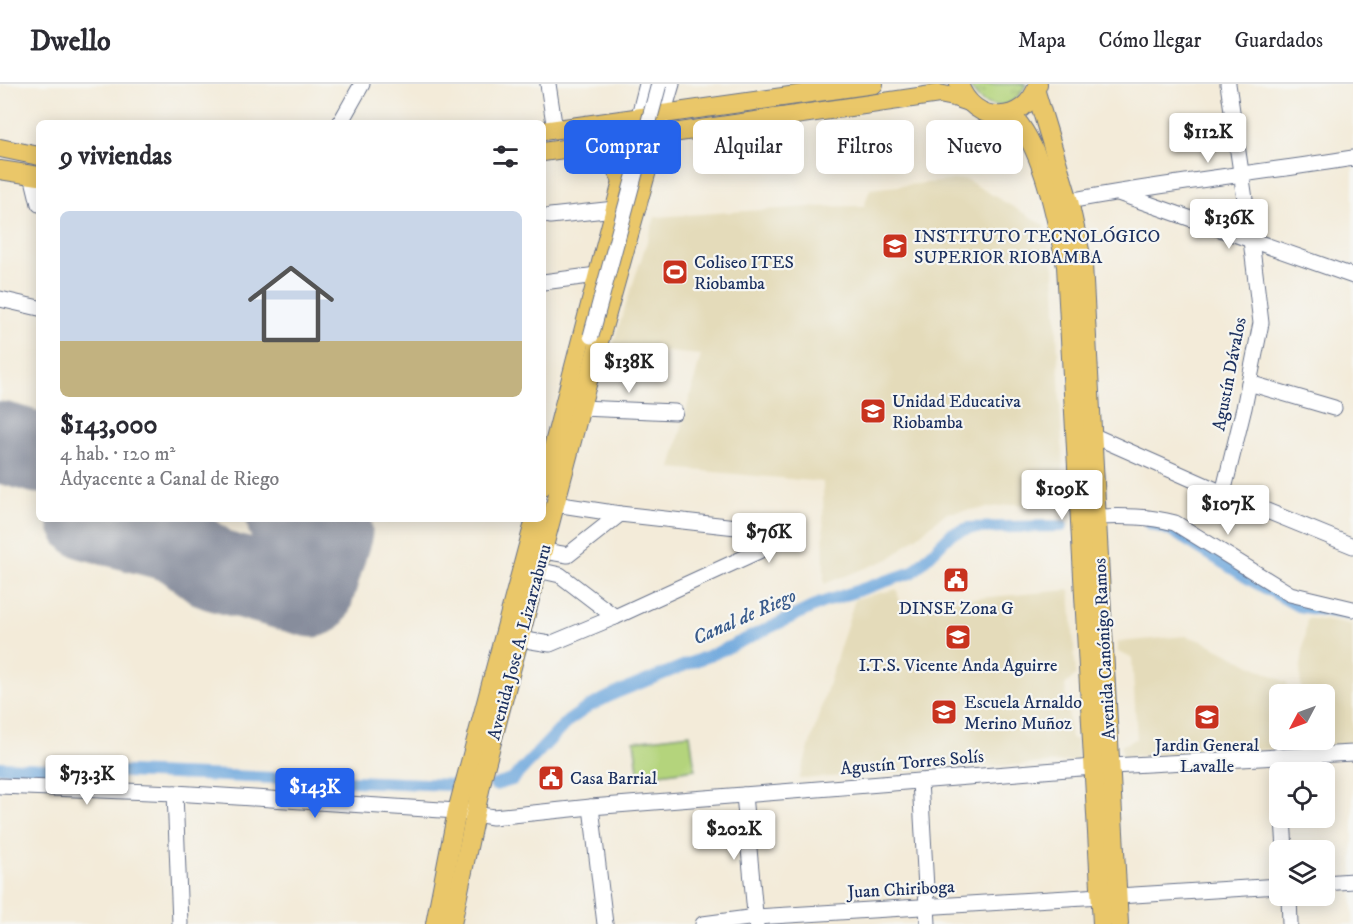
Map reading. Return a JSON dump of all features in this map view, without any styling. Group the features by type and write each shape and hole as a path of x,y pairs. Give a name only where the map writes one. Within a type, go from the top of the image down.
{"main road":[{"path":"549,131 874,84"},
{"path":"959,84 969,102 978,110 1000,116 1021,109 1037,88"},
{"name":"Avenida Canónigo Ramos","path":"1037,88 1069,201 1083,264 1097,517 1102,767"},
{"path":"681,132 939,94 969,102"},
{"name":"Avenida Canónigo Ramos","path":"1011,114 1022,125 1031,140 1053,204 1066,266 1102,767 1109,896 1119,924"},
{"path":"0,148 36,155"},
{"path":"546,152 564,149"},
{"path":"0,170 36,176"},
{"path":"618,174 622,181"},
{"name":"Avenida Jose A. Lizarzaburu","path":"435,924 456,811 529,568 544,551 578,396 597,275 624,174"},
{"name":"Avenida Jose A. Lizarzaburu","path":"546,478 578,396 645,174"},
{"name":"Avenida Jose A. Lizarzaburu","path":"452,924 483,776 519,639 535,522"},
{"name":"Avenida Canónigo Ramos","path":"1102,924 1109,896"}],"street":[{"path":"342,120 362,84"},
{"path":"549,84 549,131"},
{"name":"Avenida Jose A. Lizarzaburu","path":"638,118 647,84"},
{"path":"659,84 591,336 578,396 675,412"},
{"name":"Avenida Jose A. Lizarzaburu","path":"662,120 672,84"},
{"name":"Agustín Dávalos","path":"1223,493 1261,323 1228,84"},
{"path":"1069,201 1115,192 1241,176 1353,158"},
{"path":"1115,192 1353,276"},
{"path":"550,216 615,208"},
{"path":"546,282 597,275"},
{"path":"0,299 36,307"},
{"path":"1249,383 1334,408"},
{"path":"1092,435 1223,493 1353,546"},
{"path":"519,639 550,644 761,550 767,539 762,530 620,514 555,504"},
{"path":"544,551 568,555 620,514"},
{"path":"1097,517 1154,517 1175,523 1290,594 1353,609"},
{"path":"529,568 560,574 615,617"},
{"name":"Agustín Torres Solís","path":"0,786 456,811 475,816 493,817 591,807 1102,767 1353,753"},
{"path":"1278,756 1279,762"},
{"path":"920,781 928,924"},
{"path":"175,794 180,924"},
{"path":"744,795 756,921"},
{"path":"591,807 605,924"},
{"path":"1335,882 1353,881"},
{"name":"Juan Chiriboga","path":"703,924 1269,887"},
{"path":"1289,906 1290,924"}],"shaded area":[{"name":"Unidad Educativa Riobamba","path":"965,179 1044,225 1054,267 1065,509 1016,504 946,513 889,559 824,584 823,482 671,468 701,355 612,347 655,217 809,207 864,206 870,189"},
{"path":"897,589 900,605 1070,590 1076,675 1065,685 1071,738 1077,740 1079,761 799,779 855,599"},
{"path":"1307,618 1353,625 1353,746 1335,747 1335,684 1301,684"},
{"name":"Jardin General Lavalle","path":"1186,636 1205,642 1287,683 1269,684 1269,749 1123,757 1121,746 1137,738 1132,658 1118,652 1118,642"}],"green space":[{"path":"969,84 1026,84 1021,94 1014,100 997,106 981,100 974,94"},
{"path":"690,734 695,769 639,777 634,741"}],"waterway":[{"name":"Canal de Riego","path":"1149,523 1172,531 1249,579 1298,606 1349,614"},
{"name":"Canal de Riego","path":"495,785 512,780 568,721 588,707 616,693 725,649 821,603 913,572 951,534 969,528 1062,526"},
{"name":"Canal de Riego","path":"0,767 452,785"}],"runway":[{"path":"0,442 36,452"},
{"path":"99,522 179,543 215,570 312,597 332,531 298,522"}],"place":[{"name":"INSTITUTO TECNOLÓGICO SUPERIOR RIOBAMBA","path":"895,246"},
{"name":"Coliseo ITES Riobamba","path":"675,272"},
{"name":"Unidad Educativa Riobamba","path":"873,411"},
{"name":"DINSE Zona G","path":"956,580"},
{"name":"I.T.S. Vicente Anda Aguirre","path":"958,637"},
{"name":"Escuela Arnaldo Merino Muñoz","path":"944,712"},
{"name":"Jardin General Lavalle","path":"1207,717"},
{"name":"Casa Barrial","path":"551,778"}]}
